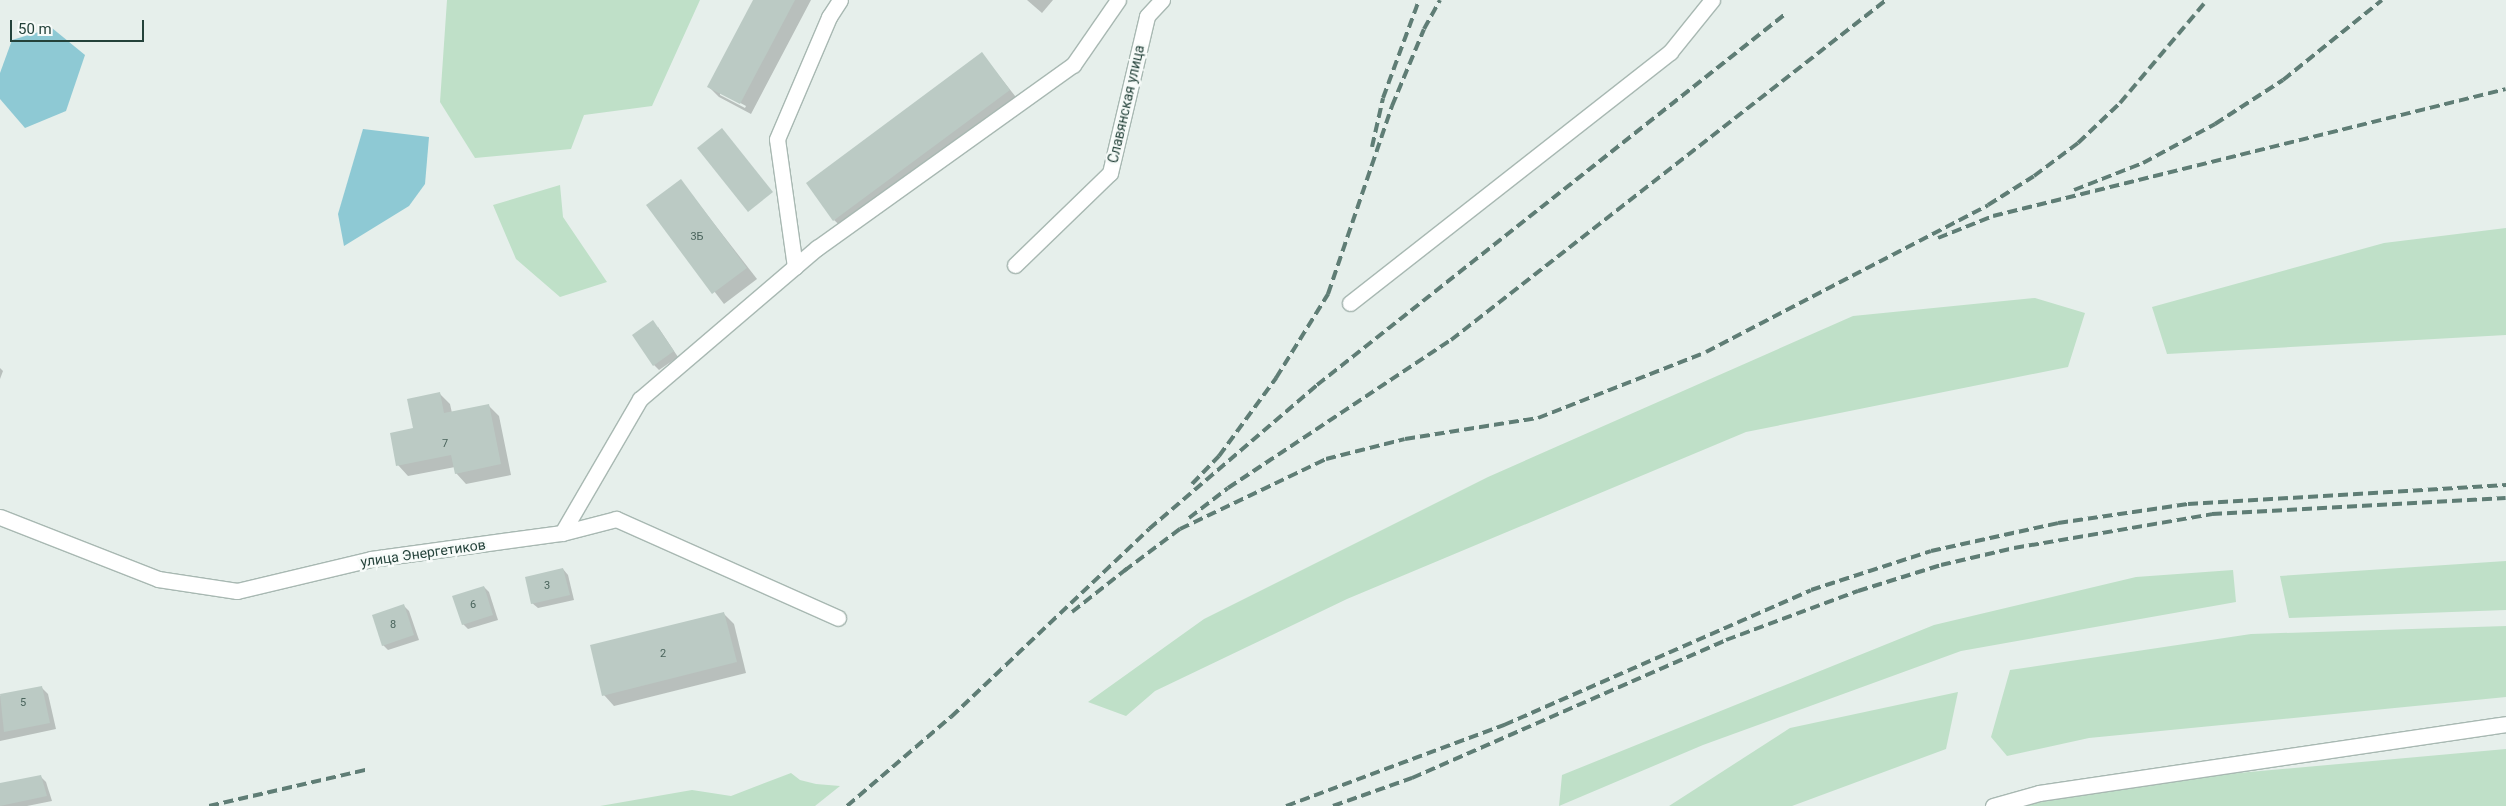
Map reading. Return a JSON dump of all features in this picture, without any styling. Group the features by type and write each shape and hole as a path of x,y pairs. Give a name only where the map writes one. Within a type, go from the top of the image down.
{"street":[{"path":"795,267 777,139 829,17 840,0"},
{"path":"562,533 640,399 795,267 1073,65 1118,0"},
{"name":"Славянская улица","path":"1015,265 1110,173 1147,16 1162,0"},
{"path":"1350,303 1670,52 1712,0"},
{"name":"улица Энергетиков","path":"1,519 158,579 237,591 371,559 562,533 616,519 838,618"},
{"path":"1993,806 2039,793 2506,724"}],"green space":[{"path":"447,0 700,0 652,106 584,115 571,149 475,158 440,102"},
{"path":"560,185 563,217 607,282 560,297 516,259 493,205"},
{"path":"2506,228 2506,335 2167,354 2152,307 2384,243"},
{"path":"2035,298 2085,313 2068,367 1746,432 1347,599 1155,691 1126,716 1088,702 1204,619 1488,477 1853,316"},
{"path":"2506,561 2506,610 2289,618 2280,576"},
{"path":"2233,570 2236,602 1961,651 1703,745 1559,806 1562,775 1934,625 2136,577"},
{"path":"2506,626 2506,697 2089,738 2007,756 1991,737 2010,670 2251,634"},
{"path":"1958,692 1946,749 1792,806 1669,806 1790,728"},
{"path":"2506,749 2506,806 2019,806 2172,779"},
{"path":"791,773 800,780 816,784 840,786 815,806 600,806 692,790 731,796"}],"water":[{"path":"52,28 85,55 66,111 25,128 0,99 0,73 12,40"},
{"path":"363,129 429,137 425,184 409,206 344,246 338,214"}],"building":[{"path":"753,0 795,0 740,104 707,87"},
{"path":"982,52 1010,90 833,221 806,183"},
{"path":"722,128 773,192 748,212 697,148"},
{"path":"681,179 747,268 712,294 646,205"},
{"path":"653,320 674,351 653,366 632,335"},
{"path":"440,392 444,413 489,404 501,464 455,474 451,455 396,466 390,433 413,428 407,399"},
{"path":"563,568 570,595 531,604 525,577"},
{"path":"484,586 493,615 462,625 452,596"},
{"path":"404,604 414,635 382,646 372,615"},
{"path":"724,612 737,662 602,696 590,645"},
{"path":"42,686 50,723 4,732 0,694"},
{"path":"41,775 47,796 0,806 0,783"}],"railway":[{"path":"1372,147 1383,98 1419,0"},
{"path":"1192,484 1219,456 1276,378 1328,294 1392,106 1424,29 1440,0"},
{"path":"1189,518 1228,488 1451,340 1886,0"},
{"path":"1124,571 1180,529 1326,459 1405,439 1538,418 1706,352 1988,205 2034,176 2078,143 2120,103 2207,0"},
{"path":"2074,190 2143,163 2215,124 2283,80 2382,0"},
{"path":"847,806 951,717 1149,529 1317,385 1784,15"},
{"path":"1938,238 1993,216 2506,89"},
{"path":"1286,806 1504,725 1811,590 1931,551 2058,523 2188,504 2506,485"},
{"path":"1333,806 1412,778 1726,640 1858,591 1941,565 2014,548 2212,514 2506,498"},
{"path":"1072,612 1129,567"},
{"path":"209,806 369,769"}]}
